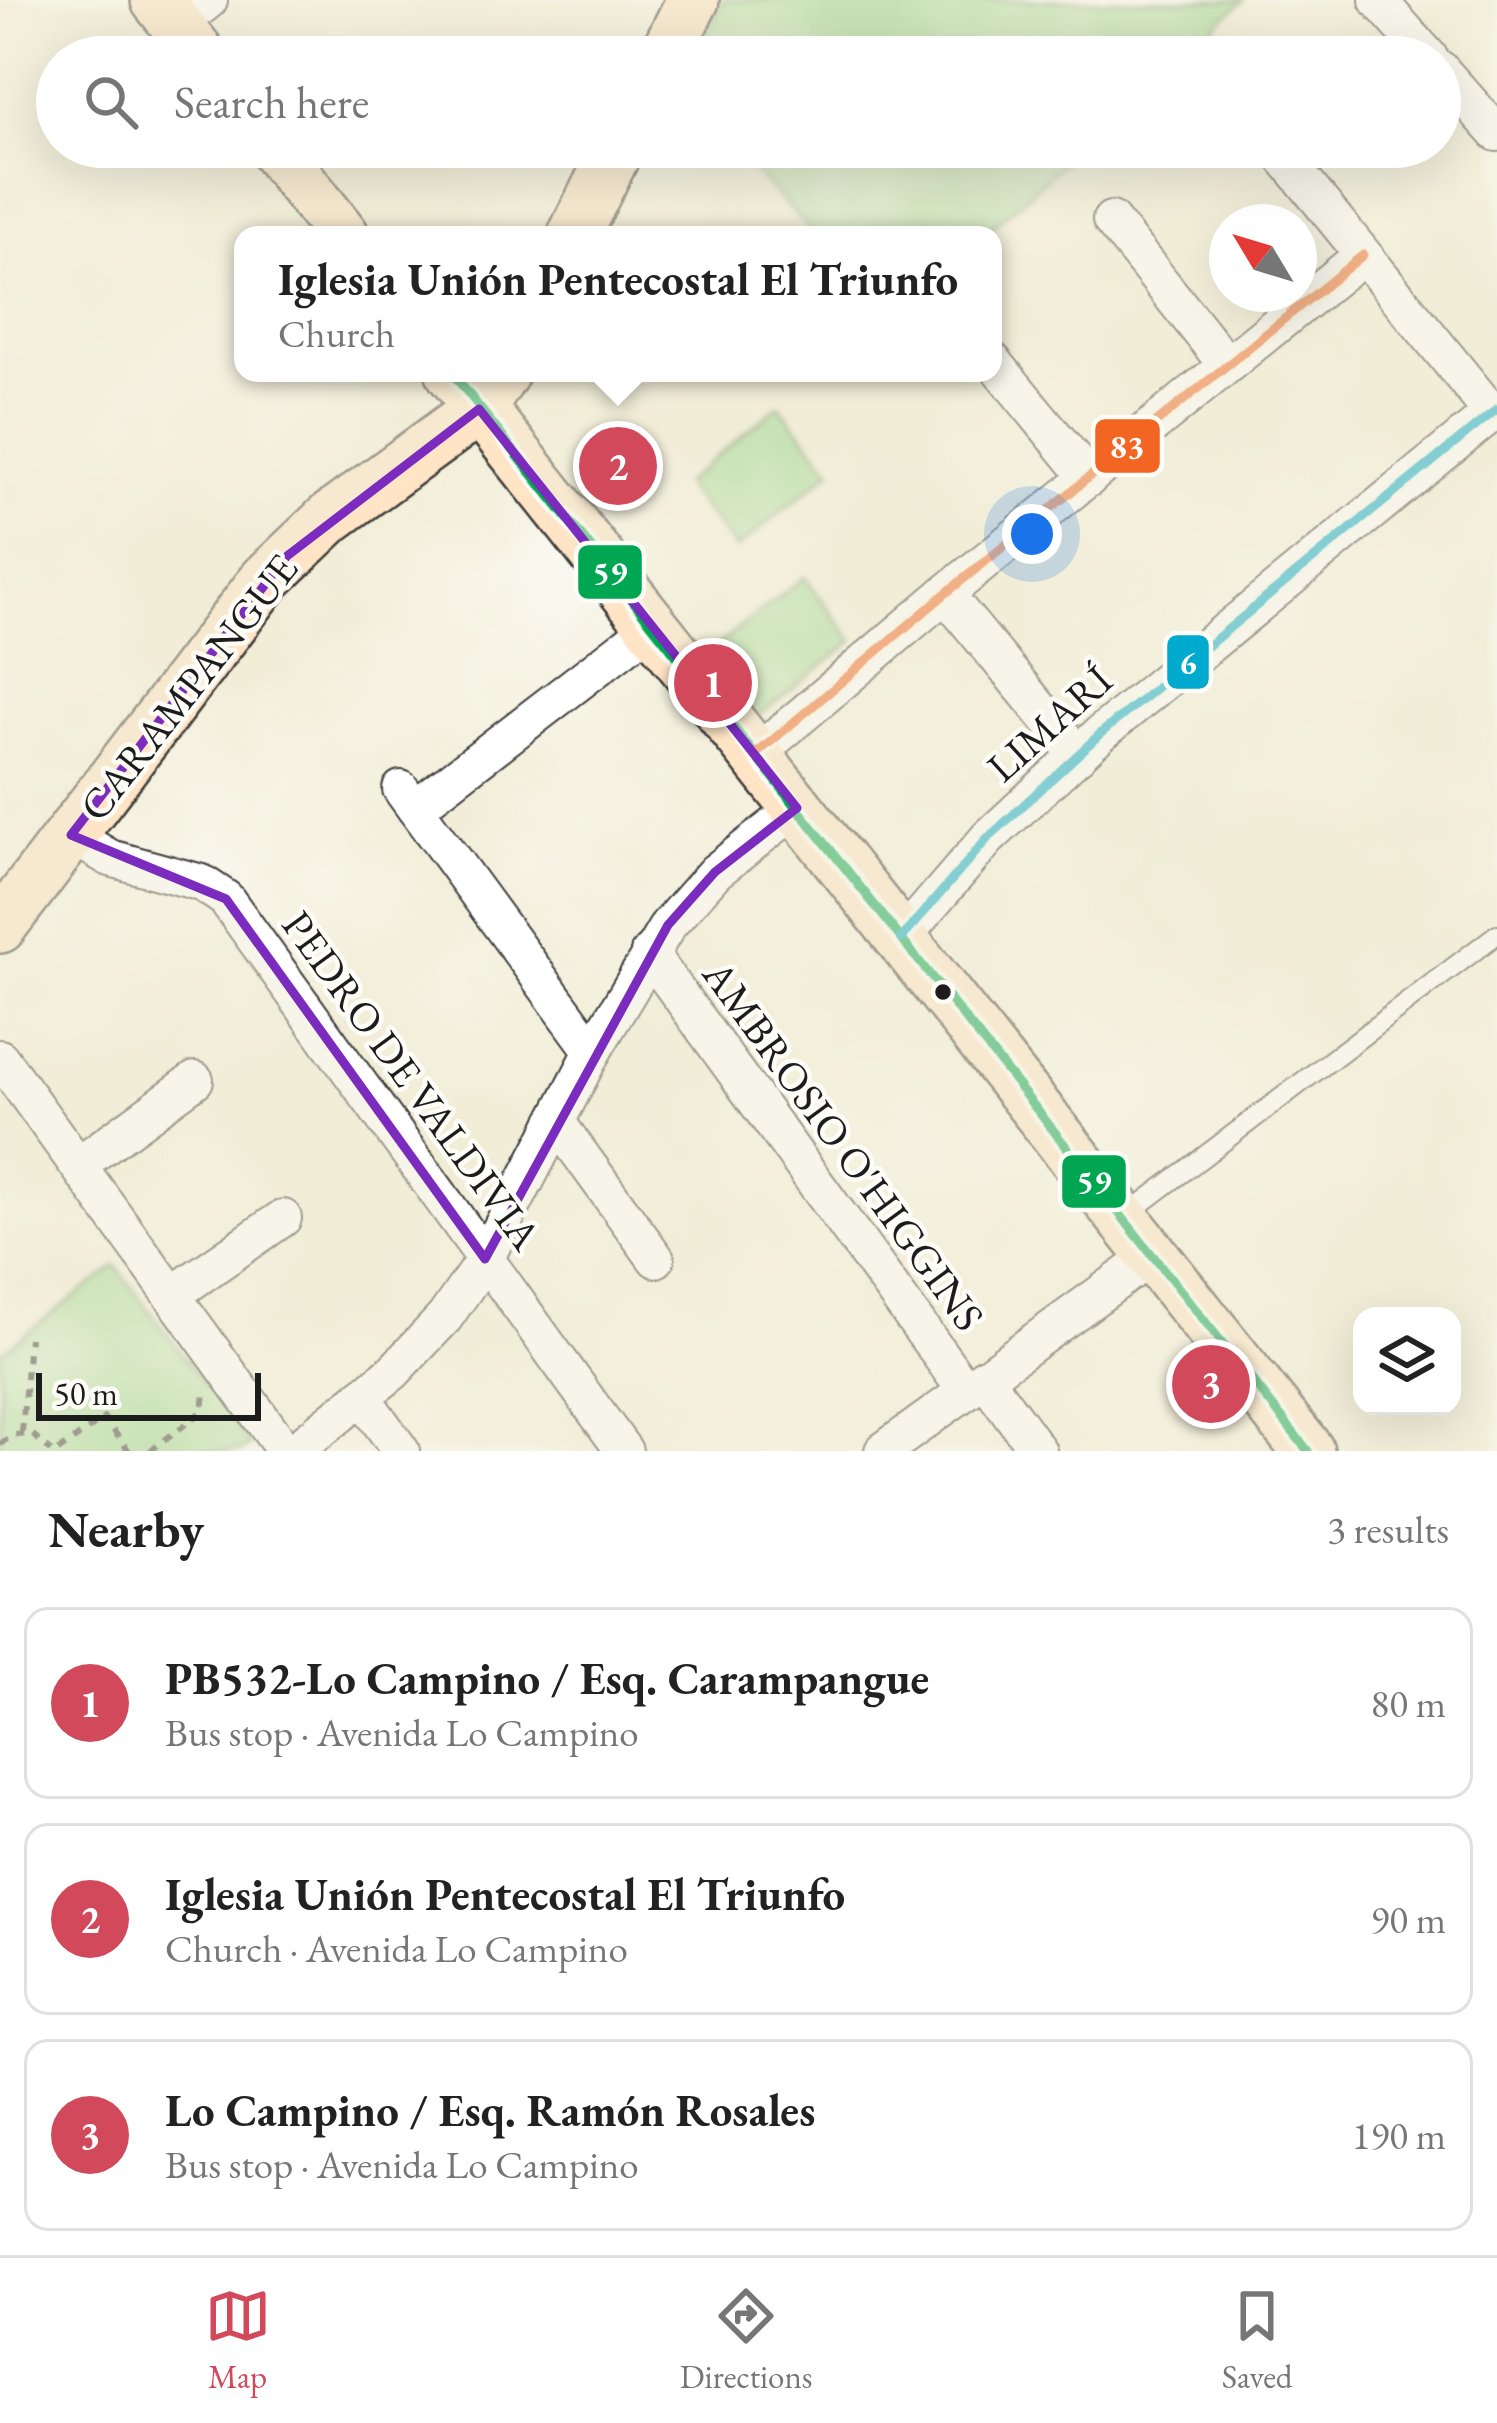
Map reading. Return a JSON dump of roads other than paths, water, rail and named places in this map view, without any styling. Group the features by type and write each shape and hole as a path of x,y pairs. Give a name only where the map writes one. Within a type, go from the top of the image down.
{"main road":[{"path":"675,36 693,0"},
{"path":"290,168 336,226"},
{"path":"578,226 608,168"},
{"path":"478,385 652,625 1308,1451"},
{"name":"CARAMPANGUE","path":"0,927 287,556 478,385"}],"street":[{"path":"1378,0 1410,36"},
{"path":"1461,93 1497,133"},
{"path":"1293,168 1495,411"},
{"path":"1111,220 1227,365"},
{"path":"755,755 945,594 1364,255"},
{"path":"1002,372 1089,478"},
{"name":"LIMARÍ","path":"901,939 970,856 1078,755 1495,411"},
{"path":"945,594 1078,755"},
{"path":"593,1051 408,799 652,625"},
{"path":"0,1058 289,1451 362,1397 422,1343 484,1259 650,952 715,872 796,808"},
{"name":"PEDRO DE VALDIVIA","path":"71,835 127,865 202,883 226,899 624,1451"},
{"name":"AMBROSIO O'HIGGINS","path":"650,952 975,1384 1038,1451"},
{"path":"78,1165 195,1080"},
{"path":"556,1121 656,1258"},
{"path":"172,1295 283,1218"},
{"path":"883,1451 975,1384 1139,1236"},
{"path":"362,1397 400,1451"}],"lane":[{"path":"1139,1236 1497,934"}],"place":[{"name":"Iglesia Unión Pentecostal El Triunfo","path":"618,466"},
{"name":"PB532-Lo Campino / Esq. Carampangue","path":"713,683"},
{"name":"Lo Campino / Esq. Ramón Rosales","path":"1211,1384"}]}
